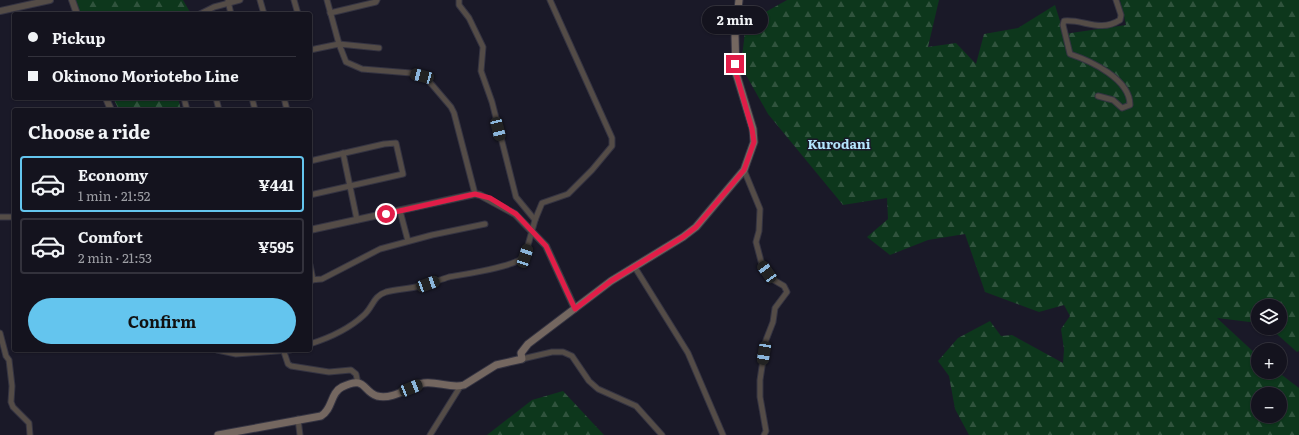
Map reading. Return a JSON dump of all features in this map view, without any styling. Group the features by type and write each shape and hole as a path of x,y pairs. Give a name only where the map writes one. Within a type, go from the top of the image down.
{"main road":[{"path":"218,435 298,419 321,416 327,413 336,392 342,387 358,383 364,384 375,395 383,397 430,382 460,387 496,365 522,359 524,348 575,309 634,266 683,237 696,227 744,170 754,142 752,129 736,73 735,36 739,0"}],"street":[{"path":"0,11 50,0"},
{"path":"72,0 76,12"},
{"path":"205,12 228,2 240,0"},
{"path":"260,0 263,12"},
{"path":"294,0 297,12"},
{"path":"327,0 339,44 346,62 354,67 362,69 411,73 428,80 451,107 454,113 475,194"},
{"path":"330,13 376,2 377,0"},
{"path":"459,0 459,5 469,18 483,47 481,71 492,102 516,197 535,220"},
{"path":"312,343 327,339 354,322 365,314 377,296 386,292 420,286 449,277 522,260 525,256 533,232 535,220 544,201 566,196 592,170 612,143 583,71 550,0"},
{"path":"1098,96 1113,100 1122,108 1130,105 1129,95 1113,75 1087,60 1070,54 1063,25 1064,21 1072,20 1095,27 1116,22 1120,20 1121,15 1116,0"},
{"path":"228,2 230,12"},
{"path":"312,50 339,44 379,48"},
{"path":"312,161 384,144 396,143 402,174 312,195"},
{"path":"343,153 357,220"},
{"path":"744,170 760,209 759,231 756,242 762,265 772,279 784,286 786,292 776,308 773,322 766,340 760,380 760,397 766,431 764,435"},
{"path":"312,230 475,194 490,198 516,214 550,252 575,309"},
{"path":"400,211 408,241"},
{"path":"0,217 12,216"},
{"path":"312,280 322,279 380,249 408,241 485,224"},
{"path":"634,266 688,353 723,435"},
{"path":"0,333 6,356 9,360 12,386 11,402 13,407 29,423 30,435"},
{"path":"226,352 236,354 270,352"},
{"path":"287,352 288,364 291,366 329,372 351,370 356,374 358,383"},
{"path":"522,359 552,352 563,352 572,356 589,381 598,389 636,406 662,435"},
{"path":"430,435 460,387"},
{"path":"298,419 300,435"}],"green space":[{"path":"74,0 183,0 190,12 79,12"},
{"path":"787,0 939,0 928,47 956,43 976,64 984,34 1018,28 1055,5 1064,34 1126,25 1120,0 1299,0 1299,351 1297,352 1278,335 1287,335 1287,299 1251,299 1251,322 1217,318 1251,350 1251,379 1287,379 1299,388 1299,435 969,435 955,409 949,376 938,361 958,338 990,321 1001,336 1012,335 1063,363 1064,349 1061,329 1070,316 1064,305 1039,312 985,292 965,234 928,240 890,255 867,237 888,219 887,198 843,205 768,114 741,66 746,23"},
{"path":"114,100 178,100 180,108 118,108"},
{"path":"563,391 604,435 487,435 532,400"}],"district":[{"name":"Kurodani","path":"839,144"}],"route":[{"path":"386,214 475,194 490,198 516,214 546,246 575,309 611,281 683,237 696,227 706,217 744,170 751,155 754,142 735,64"}]}
